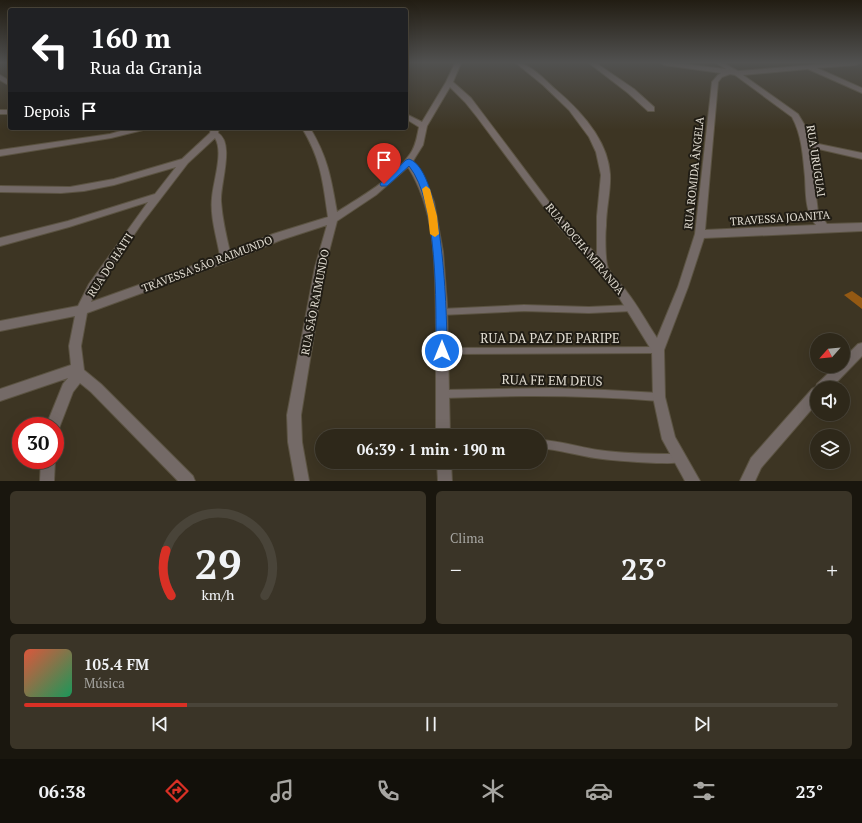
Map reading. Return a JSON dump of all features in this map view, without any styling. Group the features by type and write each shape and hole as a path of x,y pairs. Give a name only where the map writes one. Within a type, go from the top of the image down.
{"street":[{"name":"TRAVESSA SÃO RAIMUNDO","path":"0,326 82,310 226,258 278,237 333,219 372,193 409,162 414,156 419,145 423,126 447,85"},
{"name":"RUA ROCHA MIRANDA","path":"453,85 468,100 480,115 559,221 603,269 632,308 658,350"},
{"path":"546,85 577,116 589,131 600,151 605,167 606,179 601,223 603,269"},
{"path":"624,85 652,109"},
{"name":"RUA ROMIDA ÂNGELA","path":"658,350 683,287 700,234 715,85"},
{"name":"RUA URUGUAI","path":"752,85 795,116 801,125 813,212 824,227"},
{"path":"850,85 862,91"},
{"path":"408,117 423,126"},
{"path":"0,153 103,137 132,130"},
{"name":"RUA SÃO RAIMUNDO","path":"302,481 295,442 294,416 320,267 333,219 323,163 317,146 307,130"},
{"path":"215,131 221,142 221,173 216,200 218,219 226,258"},
{"name":"RUA DO HAITI","path":"78,371 75,346 82,310 93,288 158,196 185,161 215,131"},
{"path":"804,143 862,156"},
{"path":"0,189 69,190 137,176 185,161"},
{"path":"409,162 418,172 426,188 438,255 444,394 443,429"},
{"path":"0,242 69,224 158,196"},
{"name":"TRAVESSA JOANITA","path":"700,234 748,233 824,227 862,227"},
{"path":"829,381 862,348"},
{"path":"658,350 659,397 669,439 678,458 693,481"},
{"path":"0,395 78,371"},
{"path":"57,417 68,388 78,371"},
{"path":"78,371 188,481"},
{"path":"748,481 756,463 810,401"},
{"path":"47,481 48,469"},
{"path":"444,469 445,481"}],"lane":[{"path":"441,312 524,308 589,310 632,308"},
{"name":"RUA DA PAZ DE PARIPE","path":"442,351 658,350"},
{"name":"RUA FE EM DEUS","path":"444,394 492,392 571,392 659,397"},
{"path":"547,444 597,454 640,459 678,458"}],"building":[{"path":"852,291 862,298 862,309 844,295"}],"slow traffic":[{"path":"426,189 435,234"}],"route":[{"path":"384,184 409,162 418,172 426,188 438,255 442,351"}]}
